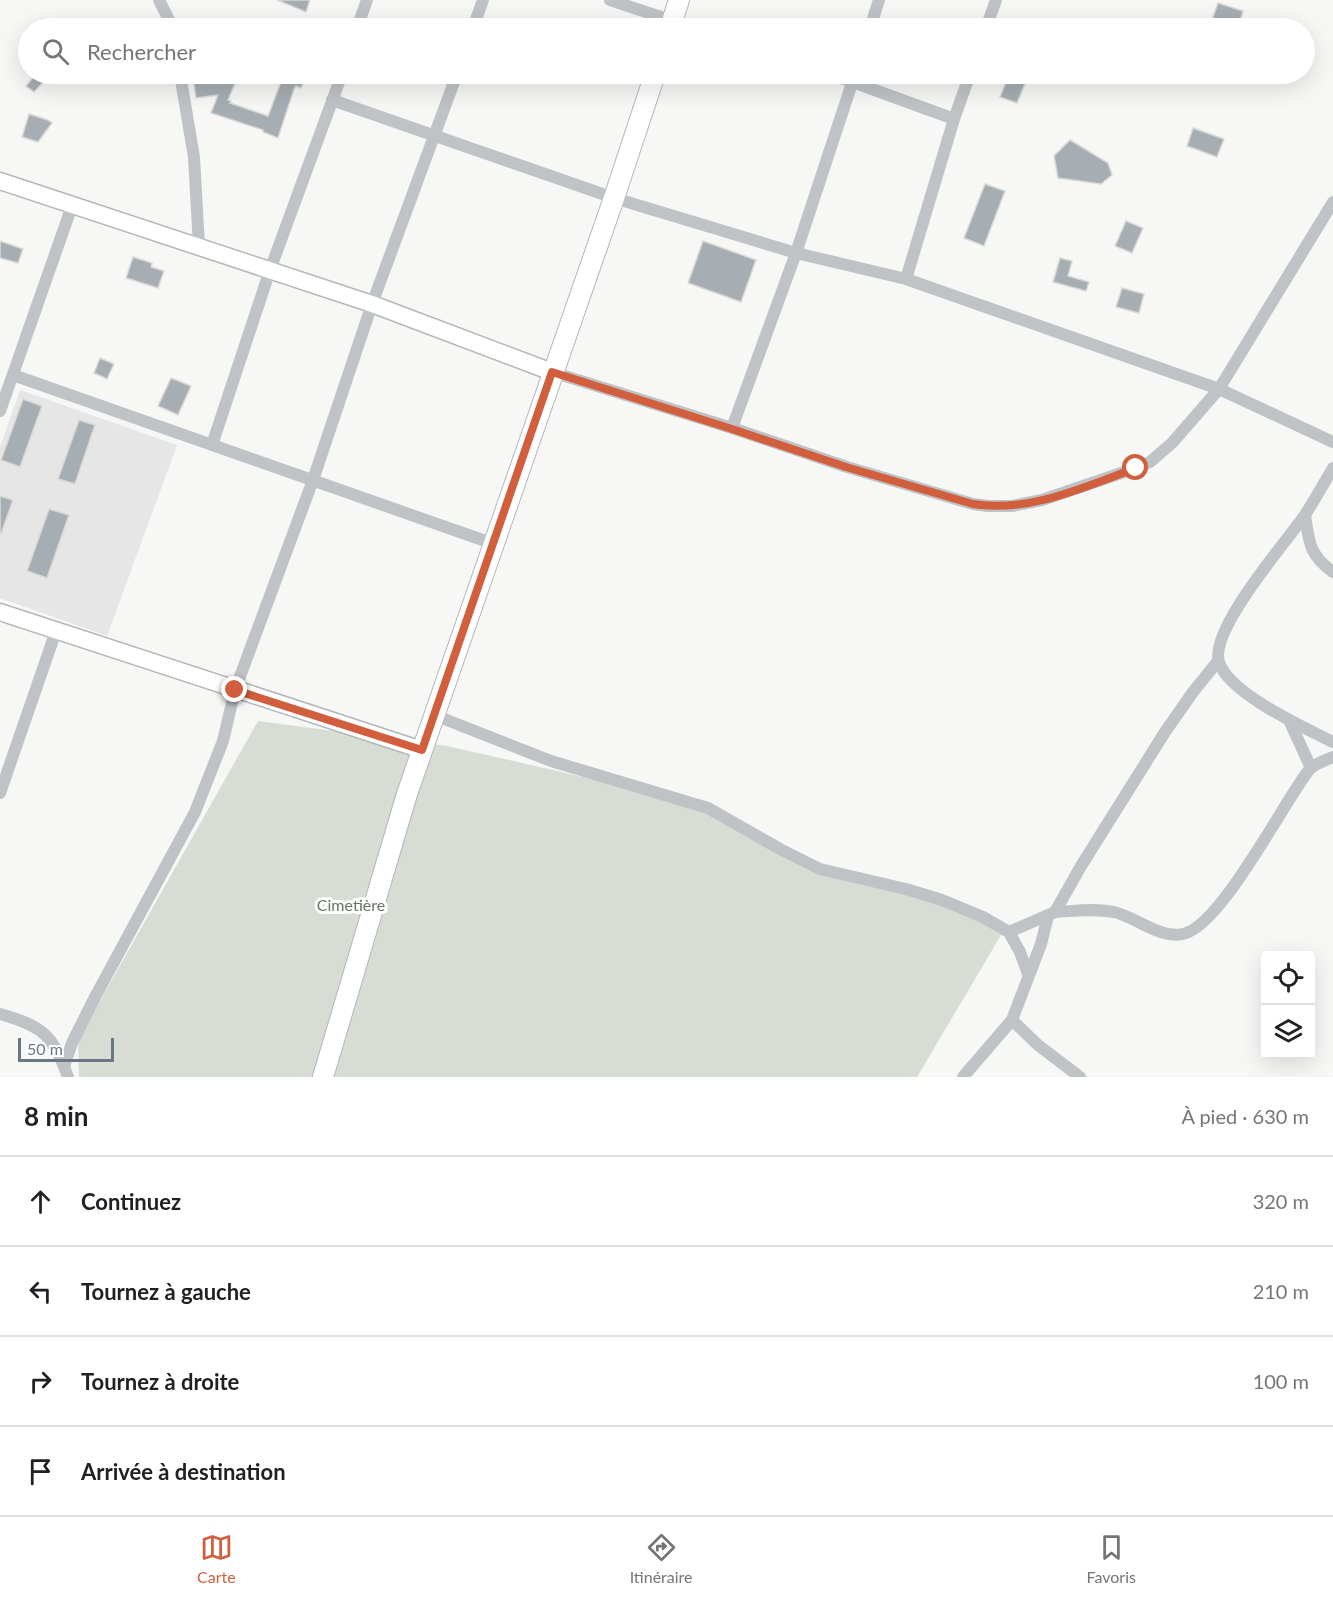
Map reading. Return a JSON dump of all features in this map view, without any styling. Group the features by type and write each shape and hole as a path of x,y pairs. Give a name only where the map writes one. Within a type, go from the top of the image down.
{"main road":[{"path":"673,18 679,0"},
{"path":"323,1077 407,794 652,84"}],"street":[{"path":"159,0 168,18"},
{"path":"361,18 367,0"},
{"path":"477,18 483,0"},
{"path":"610,0 654,18"},
{"path":"873,18 879,0"},
{"path":"990,18 996,0"},
{"path":"182,84 194,157 199,246"},
{"path":"212,445 270,270 338,84"},
{"path":"66,1072 72,1043 195,812 223,741 235,690 313,480 372,304 453,84"},
{"path":"732,429 796,253 852,84"},
{"path":"870,84 954,120"},
{"path":"906,279 967,84"},
{"path":"332,100 614,198 796,253 906,279 1219,389 1333,442"},
{"path":"0,181 372,304 552,372 846,467 954,499 988,506 1012,506 1042,500 1150,462 1172,443 1219,389 1333,202"},
{"path":"0,411 72,206"},
{"path":"13,375 494,543"},
{"path":"963,1077 1012,1020 1052,914 1165,732 1218,661 1221,644 1236,611 1305,515 1333,468"},
{"path":"1305,515 1310,549 1317,559 1333,572"},
{"path":"0,612 422,750"},
{"path":"0,793 4,770 56,632"},
{"path":"1218,661 1224,672 1241,689 1289,720 1333,742"},
{"path":"434,715 551,761 708,808 815,867 942,900 983,917 1009,933 1020,952 1028,974"},
{"path":"1289,720 1311,768"},
{"path":"1009,933 1052,914 1098,910 1113,912 1162,932 1184,934 1196,928 1215,908 1249,863 1311,768 1333,757"},
{"path":"0,1014 23,1021 41,1031 57,1050 66,1072"},
{"path":"1012,1020 1038,1045 1080,1077"}],"shaded area":[{"path":"20,390 177,445 107,636 0,598 0,447"}],"green space":[{"name":"Cimetière","path":"258,721 447,746 667,796 714,809 809,868 905,889 1004,930 917,1077 79,1077 78,1040"}],"building":[{"path":"277,0 310,0 306,12"},
{"path":"1218,3 1243,11 1241,18 1213,18"},
{"path":"28,84 41,84 34,92 26,86"},
{"path":"194,84 235,84 228,100 231,101 230,103 268,116 280,84 303,84 301,88 296,86 294,89 278,138 263,130 211,113 218,95 196,98"},
{"path":"1005,84 1025,84 1017,103 1000,97"},
{"path":"29,114 52,123 38,142 22,137"},
{"path":"1193,128 1224,139 1217,157 1187,146"},
{"path":"1070,140 1108,163 1112,175 1101,184 1058,178 1054,156"},
{"path":"985,184 1005,191 984,246 964,238"},
{"path":"1126,221 1143,228 1132,253 1115,246"},
{"path":"0,241 23,249 18,263 0,258"},
{"path":"703,241 756,260 741,302 688,283"},
{"path":"133,257 152,263 151,267 164,271 158,288 126,278"},
{"path":"1060,258 1072,261 1068,276 1089,282 1086,291 1053,282"},
{"path":"1122,288 1144,294 1139,313 1116,307"},
{"path":"100,358 114,364 107,379 94,373"},
{"path":"171,378 191,386 178,415 158,406"},
{"path":"23,399 42,406 20,467 1,460"},
{"path":"79,420 95,425 75,484 58,479"},
{"path":"0,496 13,500 1,534 0,534"},
{"path":"49,509 69,515 47,578 27,571"}],"route":[{"path":"235,690 422,750 552,372 846,467 973,504 1012,506 1042,500 1136,468"}]}
